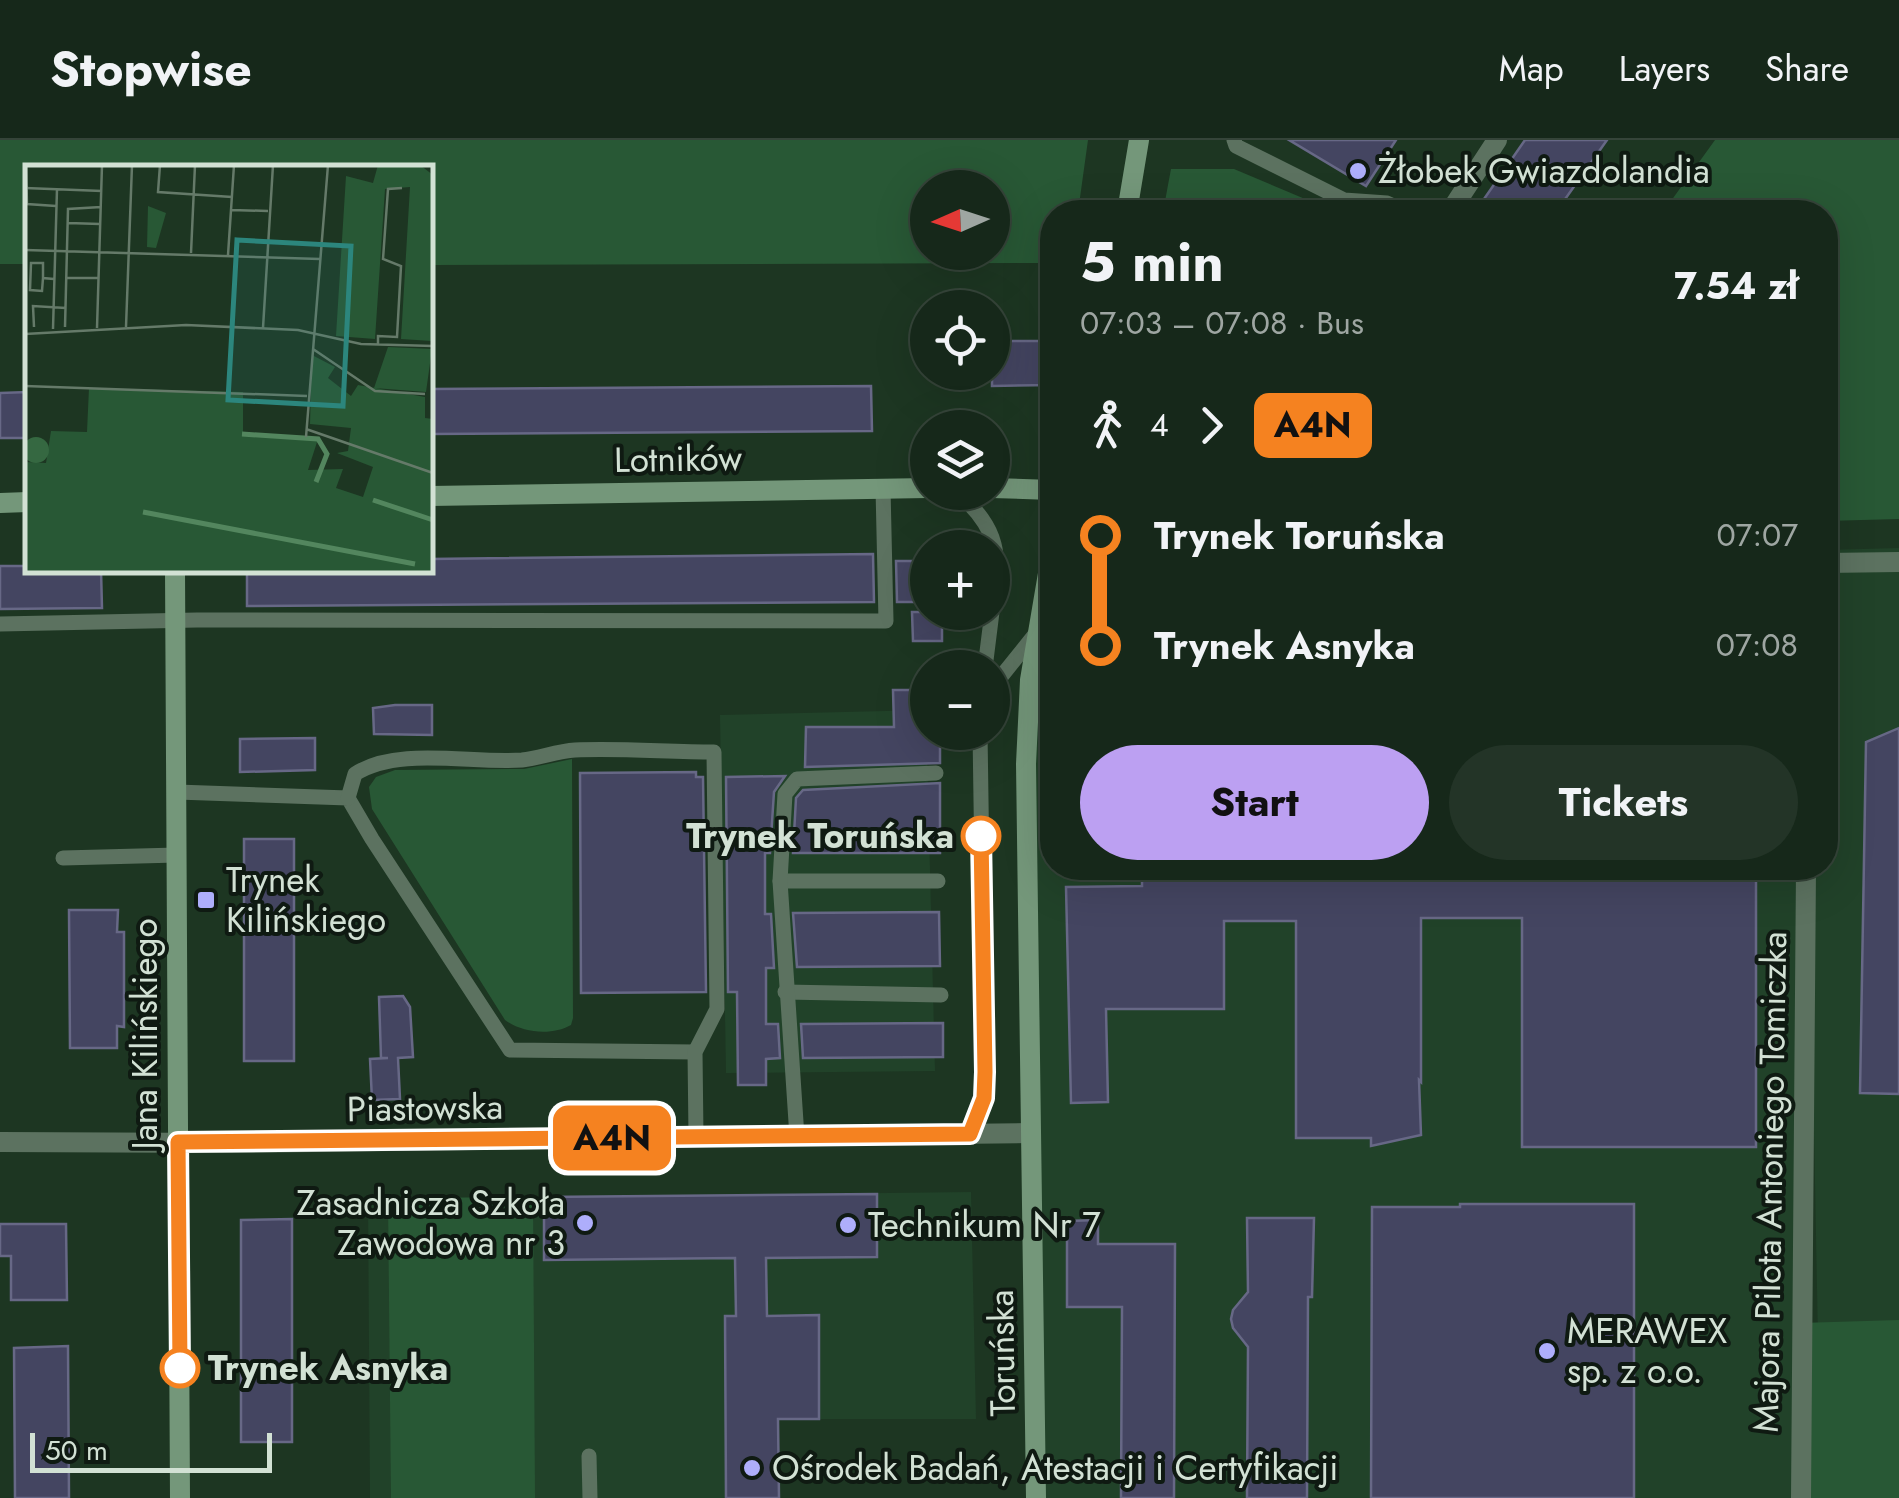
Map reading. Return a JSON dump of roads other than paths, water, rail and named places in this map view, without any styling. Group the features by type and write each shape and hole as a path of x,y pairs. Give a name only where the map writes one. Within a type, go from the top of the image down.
{"street":[{"path":"1130,200 1139,140"},
{"path":"1458,200 1497,140"},
{"name":"Lotników","path":"432,496 910,488"},
{"path":"1010,489 1040,490"},
{"path":"1838,563 1899,562"},
{"name":"Jana Kilińskiego","path":"175,572 180,1498"},
{"name":"Toruńska","path":"1036,1498 1026,764 1030,680 1040,616"},
{"name":"Majora Pilota Antoniego Tomiczka","path":"1800,1498 1806,880"},
{"name":"Piastowska","path":"0,1142 1031,1133"}],"lane":[{"path":"1234,140 1236,146 1344,200"},
{"path":"0,624 176,620 886,621 883,488"},
{"path":"973,510 990,530"},
{"path":"1010,666 1037,632"},
{"path":"694,1052 510,1050 348,798 355,774 370,764 392,760 525,760 550,752 578,750 714,752 717,1008 694,1052 696,1136"},
{"path":"970,1134 984,1098 985,1072 980,750"},
{"path":"797,1137 780,882 784,794 797,779 936,773"},
{"path":"177,792 348,798"},
{"path":"63,858 177,855"},
{"path":"780,882 938,881"},
{"path":"785,992 941,995"},
{"path":"589,1456 590,1498"}],"place":[{"name":"Żłobek Gwiazdolandia","path":"1358,171"},
{"name":"Trynek Toruńska","path":"981,836"},
{"name":"Trynek Kilińskiego","path":"206,900"},
{"name":"Zasadnicza Szkoła Zawodowa nr 3","path":"585,1223"},
{"name":"Technikum Nr 7","path":"848,1225"},
{"name":"MERAWEX sp. z o.o.","path":"1547,1351"},
{"name":"Trynek Asnyka","path":"180,1368"},
{"name":"Ośrodek Badań, Atestacji i Certyfikacji","path":"752,1468"}]}
